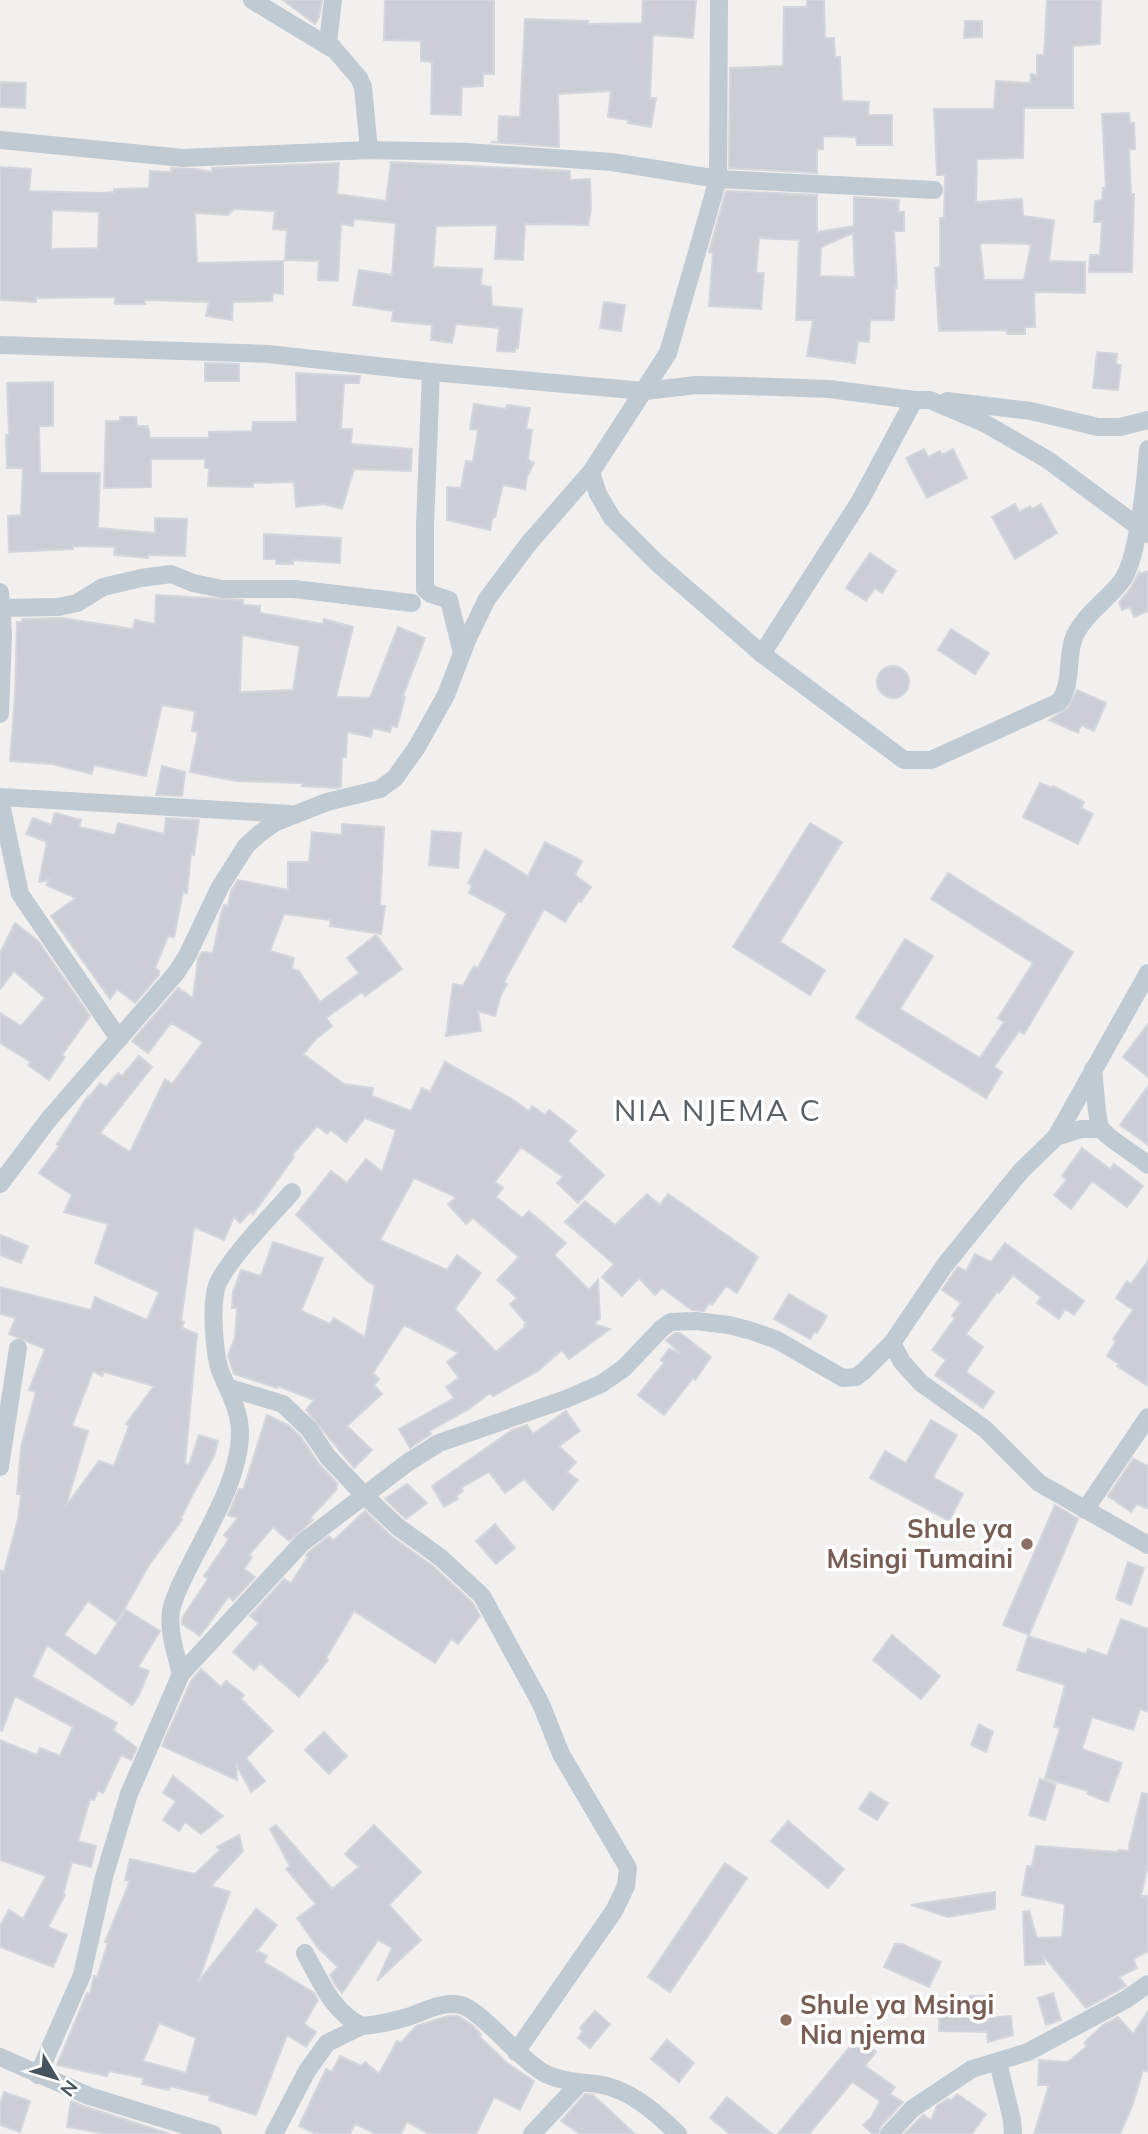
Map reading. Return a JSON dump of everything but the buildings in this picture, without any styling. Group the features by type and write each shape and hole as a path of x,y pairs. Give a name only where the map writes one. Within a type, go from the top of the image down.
{"street":[{"path":"252,0 331,48 359,78 369,150"},
{"path":"331,48 328,38 332,0"},
{"path":"0,1184 49,1119 176,972 187,956 220,887 246,846 276,822 294,814 390,784 417,747 446,695 487,600 529,543 591,472 645,391 668,353 718,179 719,0"},
{"path":"0,140 183,158 369,150 467,152 612,162 718,179 934,190"},
{"path":"0,345 268,354 645,391 697,385 829,389 1031,411 1098,427 1120,427 1148,421"},
{"path":"431,372 425,589 430,594 449,600 462,653"},
{"path":"922,400 986,424 1048,460 1143,530"},
{"path":"762,654 922,400"},
{"path":"591,472 598,494 612,518 656,562 762,654 904,760 932,761 1059,702 1068,683 1069,652 1074,637 1091,611 1124,579 1143,530 1148,449"},
{"path":"0,713 3,660 1,600 58,607 77,603 103,587 171,574 193,583 222,589 294,589 412,603"},
{"path":"119,1039 20,894 0,798 294,814"},
{"path":"38,2075 82,1975 104,1877 129,1794 153,1745 181,1674 302,1543 407,1462 439,1443 566,1399 601,1384 624,1368 671,1322 695,1321 752,1331 777,1340 843,1378 856,1377 892,1343 945,1265 1021,1171 1056,1136 1148,973"},
{"path":"1093,1069 1097,1118 1101,1129 1148,1165"},
{"path":"1056,1136 1081,1129 1101,1129"},
{"path":"181,1674 171,1632 171,1610 179,1586 221,1501 232,1472 240,1434 237,1412 220,1371 215,1338 214,1306 217,1285 234,1260 292,1192"},
{"path":"892,1343 902,1362 921,1383 985,1429 1039,1483 1148,1545"},
{"path":"0,1467 18,1348"},
{"path":"229,1388 283,1404 290,1409 310,1429 328,1457 365,1496 398,1527 441,1559 482,1596 541,1704 561,1754 628,1868 626,1886 614,1911 516,2052"},
{"path":"1085,1510 1148,1417"},
{"path":"305,1953 335,2005 345,2016 362,2026"},
{"path":"889,2134 912,2109 972,2069 1028,2052 1125,2000 1148,1984"},
{"path":"274,2134 307,2071 327,2043 362,2026 405,2018 443,2005 464,2006 476,2013 516,2052 545,2074 600,2084 629,2095 657,2114 678,2134"},
{"path":"0,2057 38,2075 133,2111 213,2134"},
{"path":"998,2062 1013,2134"},
{"path":"532,2134 580,2082"}],"place":[{"name":"Shule ya Msingi Tumaini","path":"1027,1544"},
{"name":"Shule ya Msingi Nia njema","path":"786,2020"}],"district":[{"name":"NIA NJEMA C","path":"718,1111"}]}
